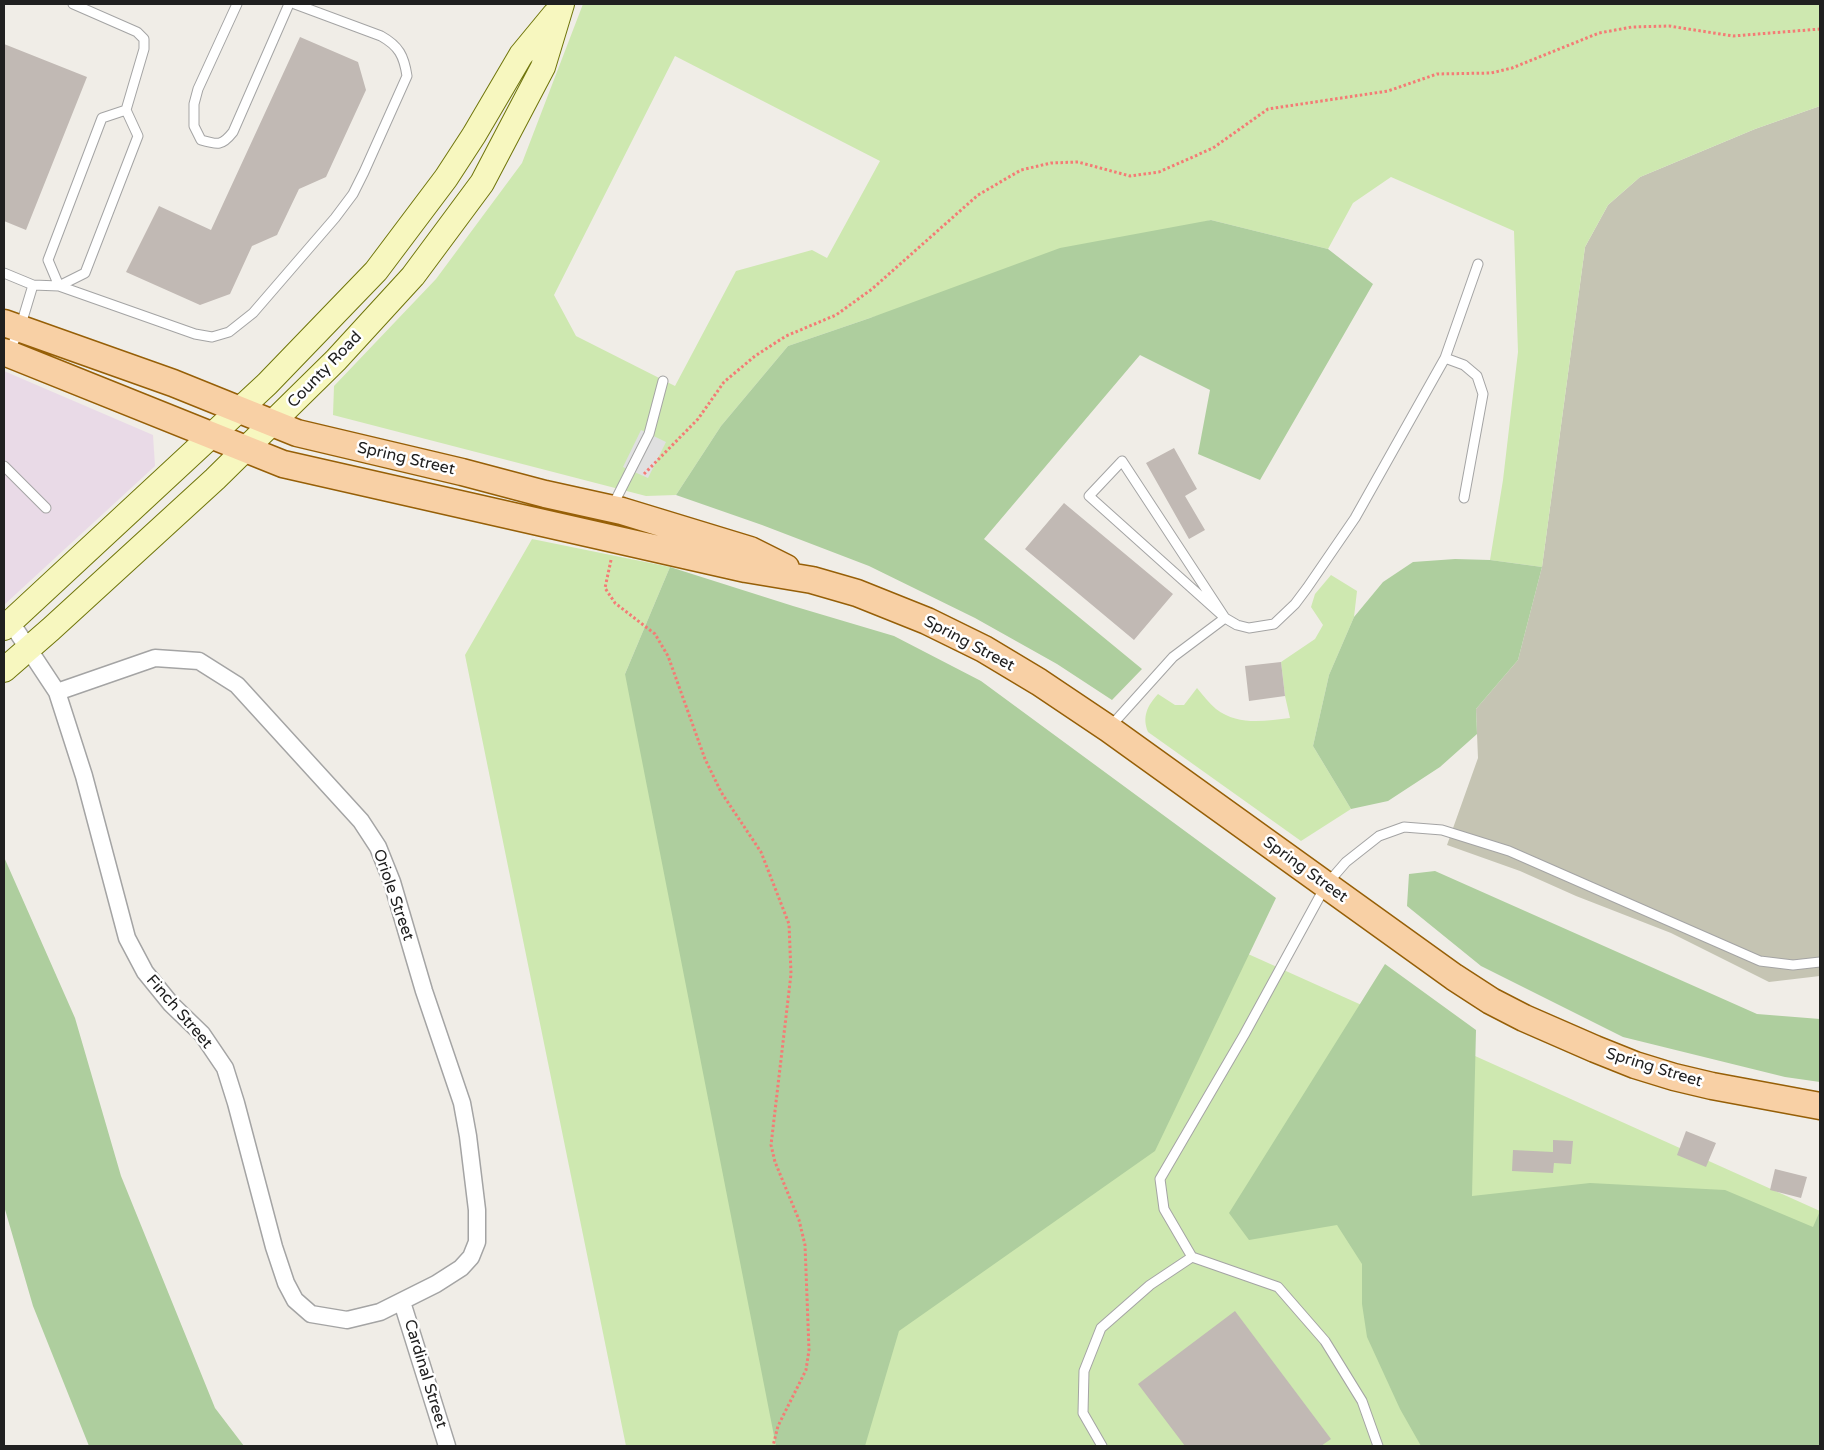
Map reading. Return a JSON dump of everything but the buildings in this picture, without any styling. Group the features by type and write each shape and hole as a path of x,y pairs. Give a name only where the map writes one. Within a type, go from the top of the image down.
{"main road":[{"name":"County Road","path":"7,624 240,410 376,271 446,178 474,135 521,55 560,4"},
{"name":"County Road","path":"4,670 246,449 336,360 413,276 482,183 543,67 560,4"},
{"name":"Spring Street","path":"12,325 173,383 297,433 612,509 750,550 812,580"},
{"name":"Spring Street","path":"6,353 283,464 746,569 812,580 857,593 928,621 984,649 1040,682 1109,729 1454,977 1491,1001 1562,1035 1635,1065 1674,1077 1748,1094 1820,1106"}],"street":[{"name":"Finch Street","path":"7,624 28,649 57,692 92,804 127,938 145,972 171,1004 202,1034 224,1068 236,1103 274,1247 286,1283 295,1300 312,1314 348,1320 380,1312 402,1302"},
{"name":"Oriole Street","path":"57,692 155,658 199,661 237,685 361,821 378,847 392,882 424,991 462,1103 477,1210 477,1242 471,1258 461,1268 436,1284 402,1302"},
{"name":"Cardinal Street","path":"402,1302 447,1446"}],"lane":[{"path":"59,286 85,274 138,136 126,110 144,49 144,39 137,32 72,4"},
{"path":"238,4 198,89 194,104 194,126 201,140 216,144 226,141 233,132 289,4"},
{"path":"4,273 33,285 59,286 195,334 212,337 229,332 253,313 335,218 353,194 407,76 405,60 394,43 381,36 295,4"},
{"path":"59,286 48,260 102,118 126,110"},
{"path":"1225,618 1122,461 1089,496 1225,618 1237,625 1249,628 1274,624 1294,604 1355,518 1445,358 1478,264"},
{"path":"6,353 12,325 33,285"},
{"path":"1445,358 1464,365 1478,376 1483,394 1464,498"},
{"path":"612,509 649,434 663,381"},
{"path":"4,466 46,508"},
{"path":"1109,729 1173,657 1225,618"},
{"path":"1378,1446 1362,1401 1325,1341 1278,1287 1192,1256 1164,1209 1160,1179 1244,1035 1326,885 1346,862 1379,836 1404,827 1442,830 1509,851 1760,962 1793,965 1820,962"},
{"path":"1102,1446 1083,1413 1084,1372 1101,1328 1150,1285 1192,1256"}],"path":[{"path":"644,474 698,419 724,382 755,356 786,336 836,315 872,289 978,195 1020,170 1051,163 1078,162 1130,176 1159,172 1213,148 1268,109 1388,91 1437,74 1491,73 1512,68 1599,33 1632,27 1669,26 1733,36 1820,28"},
{"path":"616,540 605,588 615,603 655,634 668,656 705,759 721,792 762,852 789,924 791,974 771,1145 775,1162 799,1220 804,1246 809,1350 806,1370 778,1426 773,1446"}],"shaded area":[{"path":"1820,106 1820,976 1769,982 1671,933 1576,896 1520,871 1447,845 1478,758 1476,709 1518,660 1542,567 1585,247 1608,205 1640,177 1755,129"},
{"path":"4,371 153,435 155,466 4,605"},
{"path":"641,430 666,442 648,478 623,467"}],"green space":[{"path":"583,4 1820,4 1820,106 1755,129 1640,177 1608,205 1585,247 1542,567 1490,560 1503,480 1518,352 1514,231 1391,177 1353,203 1328,249 1211,220 870,318 788,346 721,426 676,495 646,496 333,415 334,386 436,279 522,163","holes":["675,56 880,161 827,258 812,250 736,271 675,386 576,336 554,295"]},
{"path":"1211,220 1328,249 1373,284 1260,480 1198,454 1210,390 1140,355 984,539 1142,669 1112,700 1057,664 975,618 869,566 762,525 676,495 721,426 788,346 1060,248"},
{"path":"532,539 670,567 625,674 1820,1211 1820,1446 626,1446 465,655"},
{"path":"1455,559 1490,560 1542,567 1518,660 1476,709 1477,734 1440,767 1388,801 1351,809 1313,746 1329,675 1354,617 1383,582 1413,562"},
{"path":"670,567 894,636 981,681 1276,898 1155,1151 899,1331 865,1446 776,1446 625,674"},
{"path":"1331,575 1357,591 1354,617 1329,675 1313,746 1351,809 1301,841 1148,732 1145,721 1148,707 1158,694 1175,705 1184,705 1197,688 1216,709 1233,718 1252,721 1290,718 1281,662 1315,639 1323,625 1311,607 1315,594"},
{"path":"4,857 75,1018 121,1176 215,1408 244,1446 89,1446 33,1306 4,1206"},
{"path":"1435,871 1757,1014 1820,1019 1820,1082 1785,1077 1623,1037 1481,966 1407,906 1409,874"},
{"path":"1385,964 1476,1030 1472,1196 1590,1183 1725,1190 1813,1227 1820,1211 1820,1446 1421,1446 1400,1409 1367,1337 1362,1304 1362,1264 1337,1225 1249,1240 1229,1213"}]}
